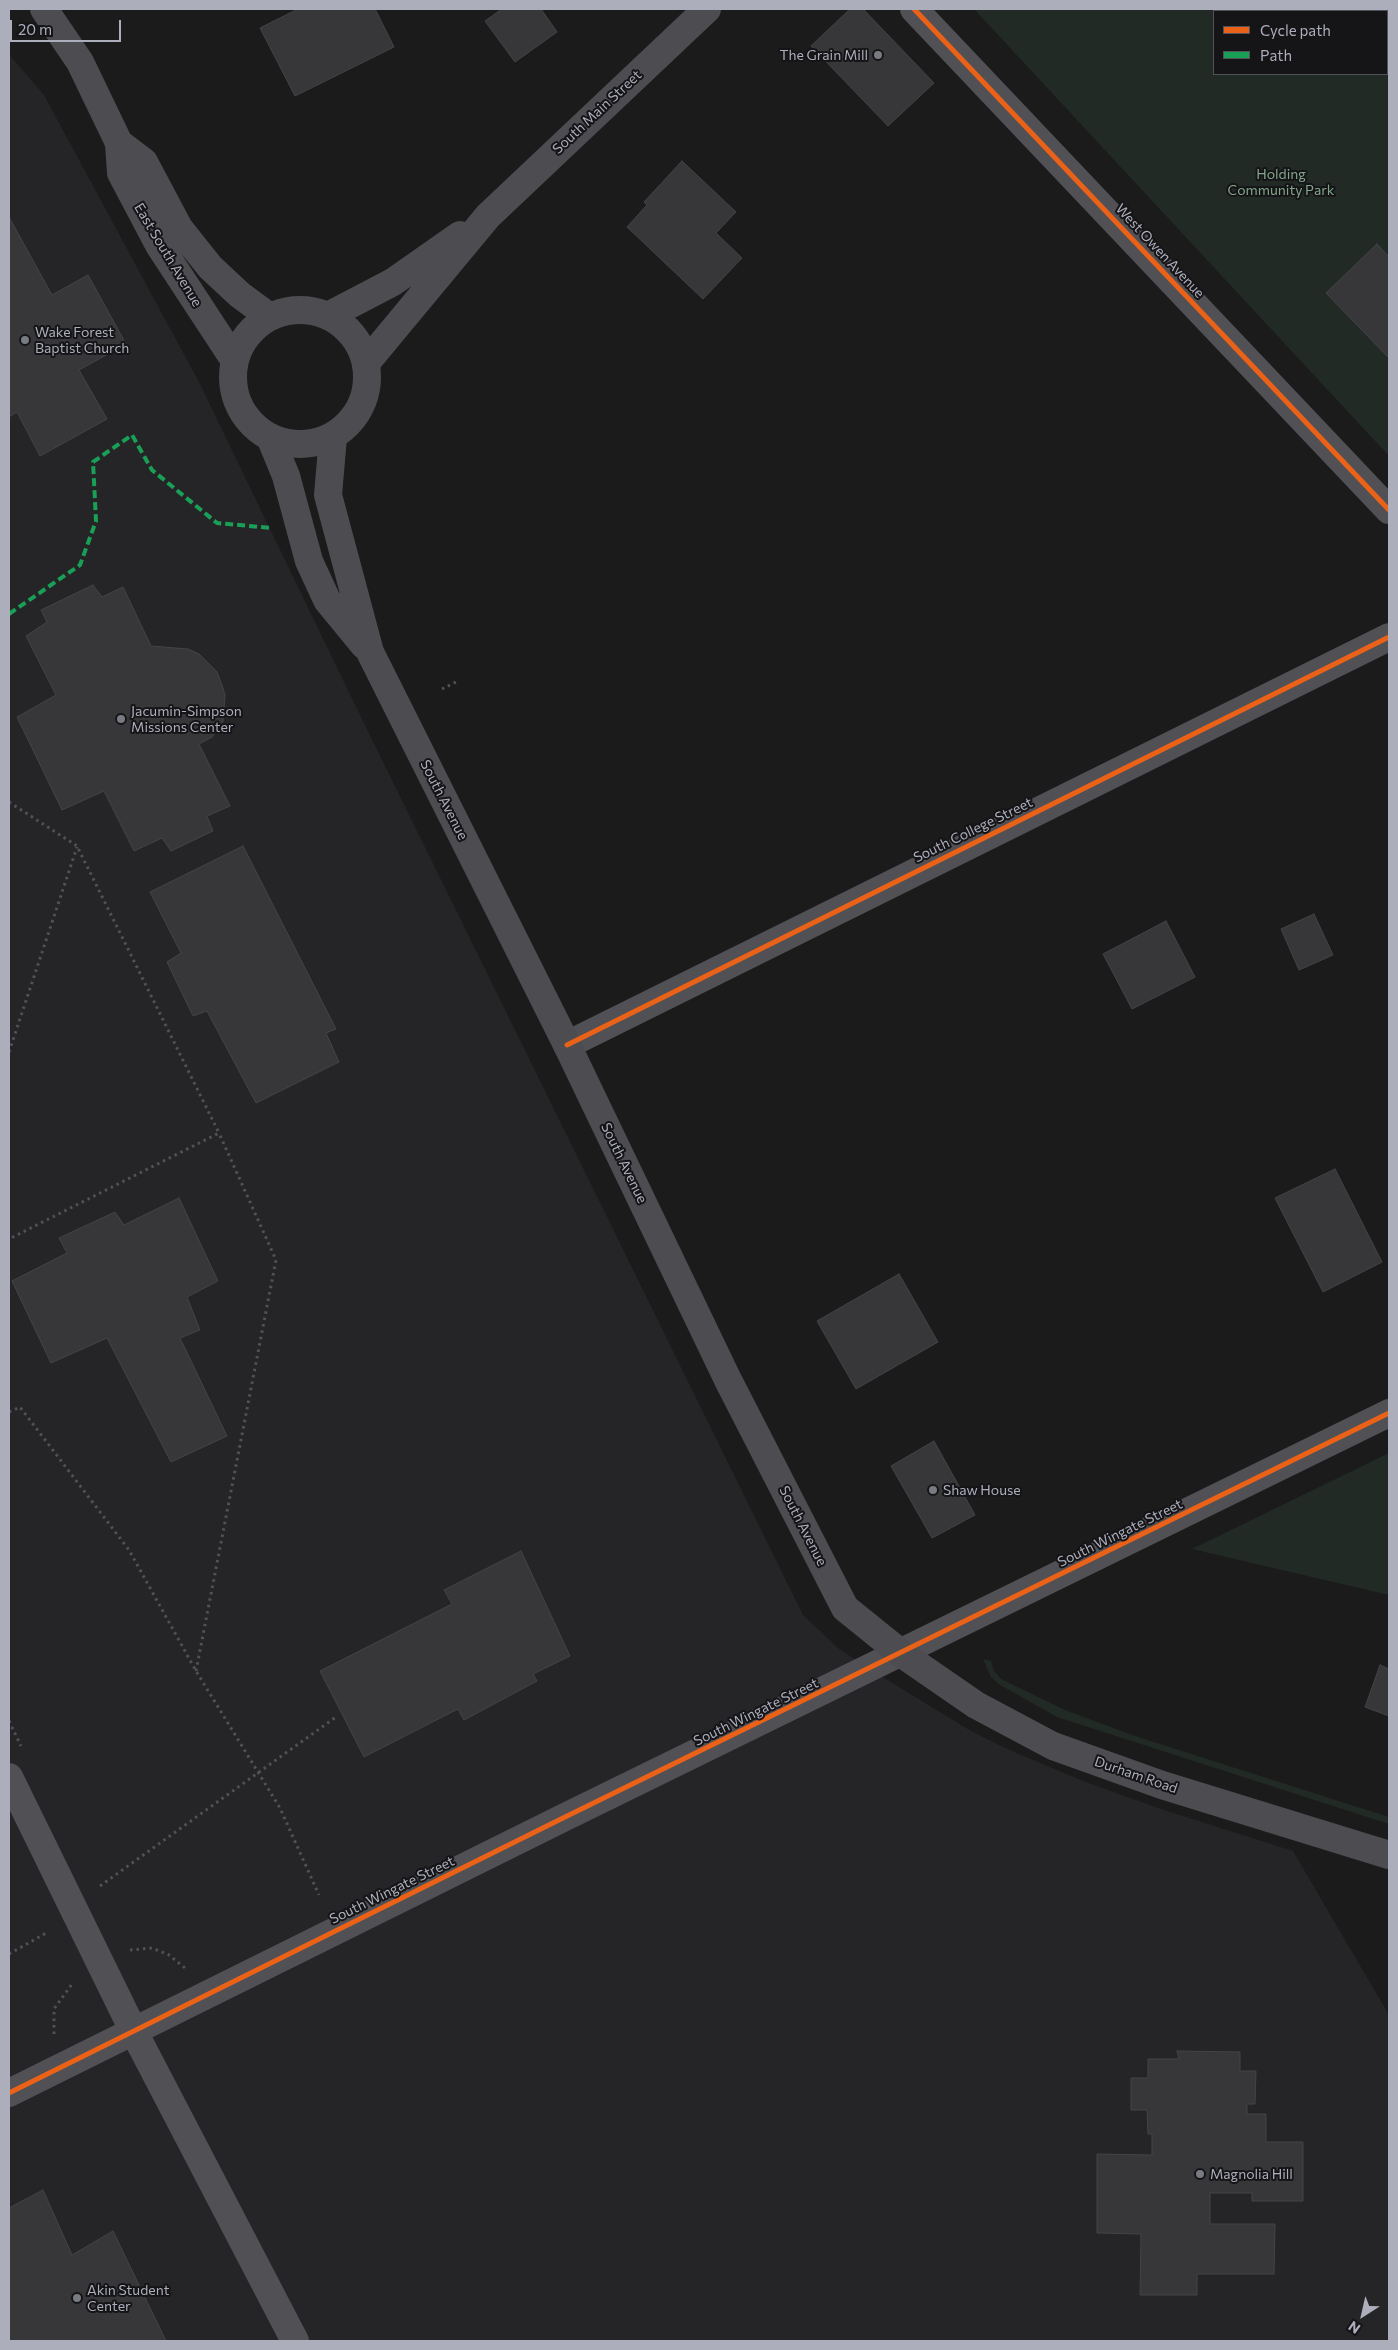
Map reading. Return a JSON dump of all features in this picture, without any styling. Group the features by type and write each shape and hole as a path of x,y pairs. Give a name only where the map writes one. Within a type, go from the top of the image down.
{"main road":[{"name":"East South Avenue","path":"44,9 80,62 119,143 121,174 169,262 235,362"},
{"name":"South Main Street","path":"366,363 488,216 707,9"},
{"name":"East South Avenue","path":"119,143 144,162 179,228 210,267 240,295 270,317"},
{"name":"South Main Street","path":"328,316 393,282 488,216"},
{"path":"299,310 328,316 341,324 361,348 366,363 368,382 364,400 355,417 343,430 333,437 315,443 299,445 270,437 252,424 239,405 233,384 235,362 240,348 248,335 270,317 284,312 299,310"},
{"name":"South Avenue","path":"270,437 286,476 309,561 327,600 370,652"},
{"name":"South Avenue","path":"333,437 328,494 370,652 567,1045 728,1380 845,1608 902,1654"},
{"name":"Durham Road","path":"902,1654 976,1705 1054,1746 1162,1786 1389,1855"}],"street":[{"name":"West Owen Avenue","path":"914,9 1389,510"},
{"name":"South College Street","path":"567,1045 1389,637"},
{"name":"South Wingate Street","path":"9,2093 133,2030 902,1654 1389,1413"},
{"path":"9,1777 133,2030 295,2341"}],"path":[{"path":"442,689 458,681"},
{"path":"9,802 77,846 219,1133 276,1260 196,1672"},
{"path":"9,1052 77,846"},
{"path":"9,1239 219,1133"},
{"path":"9,1412 20,1407 129,1550 196,1672 280,1808 320,1896"},
{"path":"93,1890 336,1717"},
{"path":"9,1954 50,1931"}],"shaded area":[{"path":"9,54 44,95 200,384 358,711 803,1615 838,1648 971,1731 1005,1748 1083,1781 1158,1808 1293,1851 1389,2015 1389,2341 9,2341"}],"green space":[{"name":"Holding Community Park","path":"974,9 1389,9 1389,456"},
{"path":"1389,1453 1389,1595 1192,1549"},
{"path":"983,1659 991,1661 994,1671 1001,1679 1065,1710 1135,1736 1389,1817 1389,1824 1057,1717 1000,1685 991,1677"}],"building":[{"path":"298,9 375,9 394,47 295,96 260,28"},
{"path":"502,9 541,9 557,32 515,62 485,21"},
{"path":"850,9 863,9 934,83 888,126 811,46"},
{"path":"682,161 736,212 716,233 742,258 703,299 627,227 647,205 644,202"},
{"path":"9,217 52,295 88,275 126,344 79,370 107,419 40,456 17,412 9,417"},
{"path":"1377,244 1389,257 1389,358 1326,293"},
{"name":"Jacumin-Simpson Missions Center","path":"93,585 102,597 123,587 151,646 188,649 199,654 217,672 225,695 223,722 212,737 199,744 230,806 207,816 213,831 171,851 162,838 134,851 104,791 62,810 17,717 56,695 26,636 47,622 41,610"},
{"path":"243,846 336,1029 326,1033 339,1062 256,1103 207,1011 193,1016 167,962 181,953 150,892"},
{"path":"1314,914 1333,955 1299,970 1281,929"},
{"path":"1166,921 1195,977 1132,1009 1103,954"},
{"path":"1335,1169 1382,1262 1323,1292 1275,1198"},
{"path":"179,1198 218,1281 187,1297 200,1330 180,1338 227,1436 171,1462 107,1338 51,1363 12,1281 67,1253 59,1238 115,1212 124,1225"},
{"path":"899,1274 938,1342 856,1389 817,1321"},
{"name":"Shaw House","path":"934,1441 975,1515 932,1538 891,1466"},
{"path":"521,1551 570,1656 533,1674 537,1681 464,1720 458,1709 364,1757 320,1671 452,1604 444,1590"},
{"path":"1380,1665 1389,1669 1389,1716 1365,1707"},
{"name":"Magnolia Hill","path":"1177,2051 1240,2052 1240,2071 1256,2071 1255,2104 1247,2104 1247,2114 1266,2114 1266,2142 1303,2142 1303,2201 1252,2201 1252,2193 1210,2193 1210,2224 1275,2224 1274,2274 1197,2274 1197,2295 1140,2295 1141,2234 1097,2233 1097,2154 1152,2155 1152,2134 1148,2134 1147,2110 1131,2110 1131,2078 1148,2078 1148,2059 1179,2059"},
{"name":"Akin Student Center","path":"43,2190 72,2255 113,2231 166,2341 9,2341 9,2208"}],"marked path":[{"path":"9,614 80,565 96,521 93,462 132,435 152,470 217,523 271,528"}],"cycle path":[{"path":"914,9 1389,510"},
{"path":"567,1045 1389,637"},
{"path":"9,2093 563,1818 1389,1413"}],"place":[{"name":"The Grain Mill","path":"878,55"},
{"name":"Wake Forest Baptist Church","path":"25,340"},
{"name":"Jacumin-Simpson Missions Center","path":"121,719"},
{"name":"Shaw House","path":"933,1490"},
{"name":"Magnolia Hill","path":"1200,2174"},
{"name":"Akin Student Center","path":"77,2298"}]}
